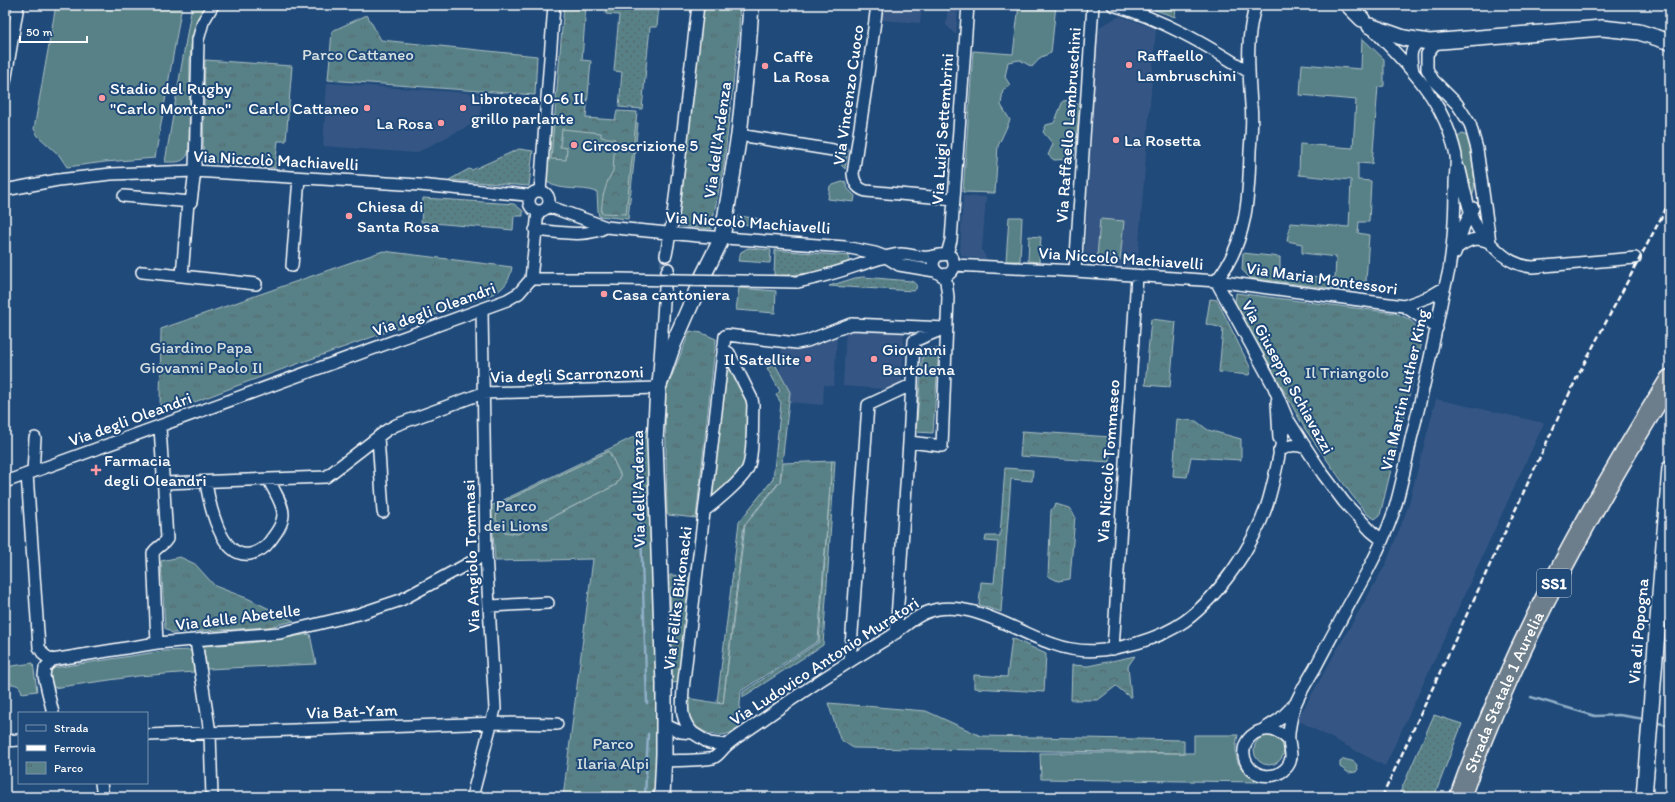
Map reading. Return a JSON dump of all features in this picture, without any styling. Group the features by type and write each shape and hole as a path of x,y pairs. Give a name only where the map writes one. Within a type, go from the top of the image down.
{"highway":[{"name":"Strada Statale 1 Aurelia","path":"1460,797 1497,704 1550,590 1601,496 1670,380"},
{"name":"Strada Statale 1 Aurelia","path":"1472,797 1518,683 1546,623 1601,517 1670,400"}],"main road":[{"name":"Via dell'Ardenza","path":"662,797 665,725 655,463 658,388 673,345 722,238 738,135 748,50 751,5"},
{"path":"1348,5 1366,22 1404,38 1420,41 1437,41 1602,28 1639,32 1670,42"},
{"name":"Via di Popogna","path":"1644,797 1648,729 1668,532 1670,468"}],"street":[{"path":"5,13 6,5"},
{"path":"5,82 18,5"},
{"path":"182,276 188,202 190,202 195,171 198,40 203,22 213,5"},
{"path":"540,191 554,5"},
{"path":"668,252 698,5"},
{"name":"Via Vincenzo Cuoco","path":"877,5 853,174 854,181 857,186 866,191 954,199"},
{"name":"Via Luigi Settembrini","path":"943,255 950,240 968,5"},
{"name":"Via Raffaello Lambruschini","path":"1075,271 1093,5"},
{"path":"1113,5 1146,16 1194,38 1249,72"},
{"name":"Via Niccolò Machiavelli","path":"954,265 1075,271 1216,281 1234,254 1246,214 1249,192 1252,107 1249,50 1251,25 1256,5"},
{"name":"Via Martin Luther King","path":"1296,704 1280,719 1251,736 1244,750 1245,758 1252,771 1266,776 1274,776 1286,768 1292,755 1289,741 1296,704 1382,540 1397,499 1425,385 1450,264 1455,203 1456,156 1446,122 1436,101 1413,72 1366,22"},
{"path":"1413,72 1411,52 1414,45 1420,41"},
{"path":"1437,41 1427,54 1427,69 1434,80 1457,104 1470,124 1477,149 1490,242"},
{"path":"738,135 833,150"},
{"path":"1456,156 1471,212 1479,229 1504,257 1526,267 1635,258"},
{"name":"Via Niccolò Machiavelli","path":"5,190 20,186 111,174 195,171 419,185 526,195 530,197"},
{"path":"292,266 299,178"},
{"name":"Via Niccolò Machiavelli","path":"5,181 20,186"},
{"path":"1450,264 1481,185"},
{"path":"543,209 532,208 530,205 530,197 534,192 545,192 549,202 543,209 536,230 531,279 797,282 828,275 886,257"},
{"path":"124,196 188,202"},
{"name":"Via Niccolò Machiavelli","path":"543,209 606,227 670,234 845,247 886,257 900,265 939,273"},
{"name":"Via Niccolò Machiavelli","path":"536,230 586,233 596,232 606,227"},
{"path":"1457,248 1467,241 1474,239 1480,238 1490,242"},
{"name":"Via Niccolò Machiavelli","path":"886,257 901,254 928,257 943,255"},
{"path":"909,442 942,446 948,296 946,282 933,268 934,260 943,255 952,258 954,265 952,272 939,273"},
{"path":"142,272 256,284"},
{"name":"Via Niccolò Tommaseo","path":"1113,649 1137,276"},
{"name":"Via degli Oleandri","path":"5,482 482,311 517,295 531,279"},
{"name":"Via Maria Montessori","path":"1216,281 1404,306 1429,297 1444,288"},
{"name":"Via Giuseppe Schiavazzi","path":"1216,281 1277,395 1287,418 1306,448 1344,502 1371,532 1382,540"},
{"path":"658,388 665,288"},
{"path":"1404,306 1437,328"},
{"name":"Via Angiolo Tommasi","path":"472,797 495,709 486,554 482,311"},
{"path":"722,350 724,337 727,335 797,343 807,341 851,324 947,328"},
{"path":"896,633 909,442 914,341 947,328"},
{"name":"Via Feliks Bikonacki","path":"690,730 682,710 683,689 722,350 729,354 752,399 751,460 747,472 704,511"},
{"path":"850,661 868,405 911,385"},
{"name":"Via degli Scarronzoni","path":"164,483 326,477 387,430 403,422 483,393 658,388"},
{"name":"Via Ludovico Antonio Muratori","path":"1277,395 1279,451"},
{"name":"Via Ludovico Antonio Muratori","path":"664,761 714,758 726,745 850,661 896,633 915,619 936,609 960,610 997,619 1042,640 1061,647 1082,651 1113,649 1153,638 1177,626 1194,613 1224,582 1236,566 1257,529 1267,505 1287,418"},
{"path":"157,643 153,553 157,547 162,546 167,539 160,427"},
{"path":"378,437 382,512"},
{"path":"35,438 30,473 40,647 44,655 52,660 46,668 44,676 53,712"},
{"path":"1279,451 1296,444 1306,448"},
{"path":"206,482 210,506 222,536 232,548 238,552 248,554 259,551 266,545 279,529 282,519 282,507 269,480"},
{"name":"Via delle Abetelle","path":"52,660 157,643 280,633 381,608 401,600 486,554"},
{"path":"489,606 548,603"},
{"path":"196,640 210,733 212,797"},
{"name":"Via Feliks Bikonacki","path":"664,697 673,697 683,689"},
{"path":"664,697 690,730"},
{"name":"Via Bat-Yam","path":"148,736 491,724 557,724"},
{"name":"Via Ludovico Antonio Muratori","path":"665,725 681,732 690,730 709,743 726,745"},
{"path":"1264,729 1278,731 1289,741"},
{"path":"5,741 18,740"},
{"path":"102,784 103,797"}],"shaded area":[{"path":"882,5 922,5 920,23 881,20"},
{"path":"926,5 958,5 956,35 946,25 948,7"},
{"path":"1120,16 1156,29 1137,268 1084,264 1097,35 1101,26"},
{"name":"Carlo Cattaneo","path":"327,83 482,94 480,120 416,153 323,146"},
{"path":"963,196 986,197 982,250 987,260 962,256 960,251"},
{"name":"Giovanni Bartolena","path":"846,328 904,331 902,386 896,390 843,386"},
{"name":"Il Satellite","path":"837,333 834,386 824,385 823,405 788,402 790,392 780,371 782,346"},
{"path":"1436,399 1544,423 1385,766 1297,720 1386,564 1408,507"}],"green space":[{"name":"Stadio del Rugby \"Carlo Montano\"","path":"56,5 182,5 155,158 67,167 59,155 38,136 34,129"},
{"path":"192,5 205,5 192,37 190,59 189,151 182,160 176,162 165,162"},
{"path":"564,5 586,5 582,60 591,61 586,118 615,120 617,111 637,112 626,214 601,213 603,196 608,180 613,171 615,139 601,137 601,133 562,129 560,147 567,148 566,160 551,159"},
{"path":"607,5 659,5 657,27 650,27 642,109 619,107 622,72 614,71 619,15 606,14"},
{"path":"702,5 740,5 739,33 724,164 711,229 678,226"},
{"path":"1019,5 1056,5 1051,53 1041,57 1032,67 1020,60 1008,62 1005,77 1010,85 1003,90 1001,105 1010,120 998,146 995,193 963,192 973,51 1013,54"},
{"path":"1154,5 1176,5 1175,17 1155,10"},
{"name":"Parco Cattaneo","path":"367,15 381,40 537,56 535,95 328,80 332,31"},
{"path":"1362,38 1384,59 1384,86 1378,87 1372,164 1358,163 1358,180 1371,181 1369,222 1359,222 1358,233 1369,235 1366,282 1352,283 1351,291 1250,278 1242,270 1243,253 1280,257 1280,274 1335,278 1336,257 1302,253 1302,244 1287,241 1290,223 1349,227 1351,180 1299,175 1300,144 1353,148 1356,100 1300,95 1302,64 1361,69"},
{"path":"205,60 292,66 286,141 278,141 275,168 206,161 203,157"},
{"path":"1072,100 1080,106 1074,159 1054,160 1048,155 1053,144 1043,132 1046,125 1054,123 1063,101"},
{"path":"551,116 638,123 628,219 599,216 597,192 585,189 559,187 547,182 546,174"},
{"path":"1462,134 1468,138 1474,169 1474,186 1471,200 1457,140"},
{"path":"838,148 848,148 845,169 834,157"},
{"path":"519,149 533,151 529,186 449,180 469,169 472,170"},
{"path":"845,181 848,189 855,196 854,202 828,199 830,186"},
{"path":"423,198 514,204 523,211 523,216 514,216 513,230 421,222"},
{"path":"739,216 761,219 761,226 742,224 738,219"},
{"path":"1009,217 1022,217 1020,261 1006,261"},
{"path":"1100,219 1124,221 1120,260 1097,258"},
{"path":"1029,236 1041,237 1039,262 1028,261"},
{"path":"748,248 771,250 770,263 738,261 741,252"},
{"path":"775,250 849,256 850,261 812,273 774,276"},
{"name":"Giardino Papa Giovanni Paolo II","path":"383,251 512,267 507,282 495,293 247,382 174,410 172,405 160,408 161,329"},
{"path":"863,277 911,281 917,287 914,291 829,286"},
{"path":"739,288 776,291 775,313 736,310"},
{"name":"Il Triangolo","path":"1236,293 1395,313 1405,317 1417,327 1422,342 1380,515 1375,519 1368,515 1351,494 1305,429 1235,303"},
{"path":"1210,299 1217,300 1251,369 1249,375 1219,372 1223,328 1206,324"},
{"path":"1151,319 1176,322 1170,387 1145,385"},
{"path":"690,331 702,333 716,339 696,518 668,515 667,513 665,393"},
{"path":"923,348 939,349 933,433 916,432"},
{"path":"725,364 734,375 748,402 747,466 712,497"},
{"path":"775,364 790,392 780,481 744,525 723,703 717,702 739,522 773,479 781,403 776,395 780,391 767,368"},
{"path":"1177,419 1196,421 1208,430 1241,439 1241,460 1191,457 1187,477 1173,476"},
{"name":"Parco Ilaria Alpi","path":"648,430 648,490 656,668 656,797 563,797 593,559 495,561 491,506","holes":["609,451 621,476 616,485 518,534 505,532 496,520 497,505"]},
{"path":"1022,431 1111,437 1110,462 1020,456"},
{"name":"Parco dei Lions","path":"609,451 621,476 616,485 518,534 505,532 496,520 497,505"},
{"path":"832,461 818,641 741,691 739,718 741,725 724,735 705,732 691,720 687,710 686,698 723,704 745,525 780,482 783,463"},
{"path":"832,461 835,461 823,645 743,697 743,692 819,642"},
{"path":"1005,468 1033,470 1032,481 1011,479 1001,612 979,605 981,582 994,583 998,542 985,541 986,536 1000,536"},
{"path":"1056,504 1069,508 1075,516 1070,579 1058,581 1048,576 1051,510"},
{"path":"180,557 195,564 215,586 249,599 294,621 268,627 172,633 165,628 161,561"},
{"path":"670,575 689,576 680,682 672,683"},
{"path":"310,634 316,664 207,669 203,646 249,643"},
{"path":"1012,638 1046,654 1044,692 974,688 974,675 1007,677"},
{"path":"191,650 194,672 138,676 53,688 47,669 163,651"},
{"path":"1135,656 1128,666 1131,698 1116,686 1098,700 1071,700 1072,665 1088,666"},
{"path":"33,663 37,691 22,693 20,687 13,684 5,684 5,667"},
{"path":"828,703 926,711 981,736 1184,740 1184,753 853,748 840,739"},
{"path":"1434,715 1462,724 1434,797 1398,797"},
{"path":"1194,735 1238,735 1236,743 1236,757 1238,763 1246,773 1259,782 1041,779 1040,753 1194,753"},
{"path":"1269,735 1280,739 1284,750 1280,761 1269,765 1258,761 1254,750 1258,739"},
{"path":"1344,759 1353,761 1356,764 1358,769 1356,772 1349,773 1340,767 1340,762"}],"waterway":[{"path":"639,474 647,703"},
{"path":"1531,697 1595,716 1619,715 1644,719"},
{"path":"1655,722 1670,726"},
{"path":"645,797 648,734"}],"tunnel":[{"path":"665,269 666,255"}],"railway":[{"path":"1382,797 1578,375 1670,201"}],"place":[{"name":"Raffaello Lambruschini","path":"1129,65"},
{"name":"Caffè La Rosa","path":"765,66"},
{"name":"Stadio del Rugby \"Carlo Montano\"","path":"102,98"},
{"name":"Carlo Cattaneo","path":"367,108"},
{"name":"Libroteca 0-6 Il grillo parlante","path":"463,108"},
{"name":"La Rosa","path":"441,123"},
{"name":"La Rosetta","path":"1116,140"},
{"name":"Circoscrizione 5","path":"574,145"},
{"name":"Chiesa di Santa Rosa","path":"349,216"},
{"name":"Casa cantoniera","path":"604,294"},
{"name":"Il Satellite","path":"808,359"},
{"name":"Giovanni Bartolena","path":"874,359"},
{"name":"Farmacia degli Oleandri","path":"96,470"}]}
